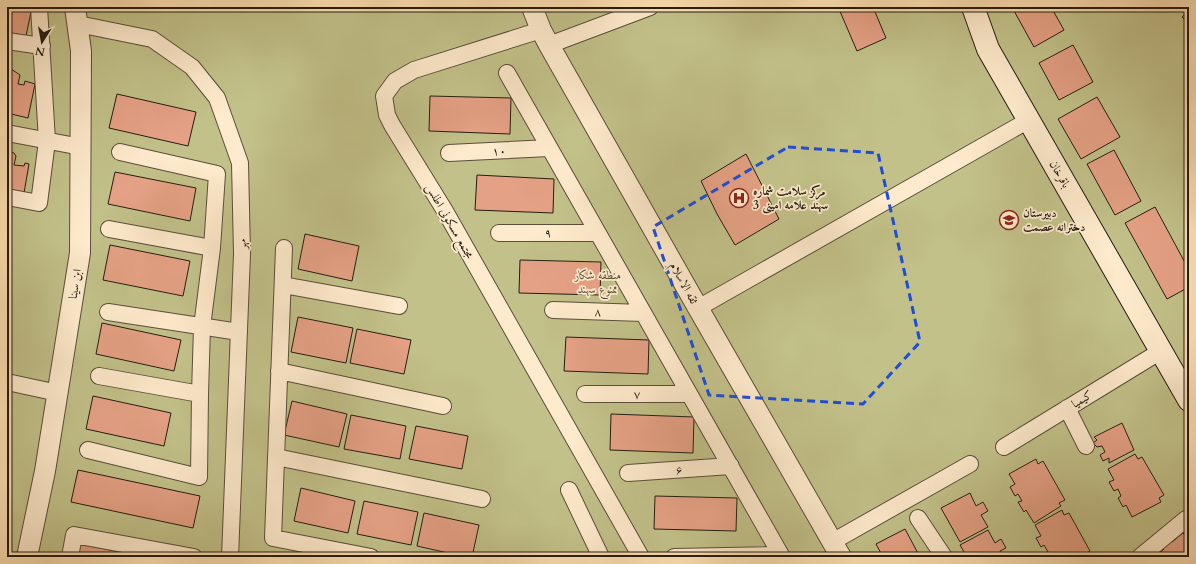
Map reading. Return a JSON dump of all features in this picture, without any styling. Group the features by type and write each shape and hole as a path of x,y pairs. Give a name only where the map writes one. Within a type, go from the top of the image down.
{"main road":[{"name":"باقرخان","path":"973,7 988,49 1189,400"}],"street":[{"path":"7,197 39,203 47,141 39,7"},
{"name":"ثقه الاسلام","path":"532,7 545,37 836,550"},
{"path":"545,37 650,7"},
{"name":"ابن سینا","path":"27,557 45,471 80,253 81,51 76,16"},
{"name":"مهر","path":"76,16 152,39 192,67 217,98 240,163 242,254 230,557"},
{"name":"مجتمع مسکونی اطلس","path":"545,37 414,70 395,81 384,96 387,115 445,211 641,557"},
{"path":"7,41 42,46"},
{"path":"507,73 782,556 674,557"},
{"path":"698,308 1029,120"},
{"path":"7,133 81,147"},
{"name":"۱۰","path":"449,153 549,148"},
{"path":"88,450 199,477 202,326 212,248 217,174 120,152"},
{"path":"109,230 212,248"},
{"name":"۹","path":"499,233 597,233"},
{"path":"284,248 273,538 371,557"},
{"path":"283,285 399,306"},
{"name":"۸","path":"553,310 643,313"},
{"path":"108,312 239,332"},
{"name":"کیمیا","path":"1004,448 1161,351"},
{"path":"279,372 443,406"},
{"path":"99,376 200,394"},
{"path":"7,382 58,393"},
{"name":"۷","path":"585,394 689,394"},
{"path":"1067,408 1086,446"},
{"path":"276,457 482,499"},
{"path":"836,550 970,464"},
{"name":"۶","path":"628,473 731,466"},
{"path":"569,490 601,557"},
{"path":"918,518 944,557"},
{"path":"1140,557 1186,519"},
{"path":"70,557 74,535 194,557"}],"highlighted area":[{"path":"788,147 878,153 920,342 863,404 709,395 653,227"}],"green space":[{"name":"منطقه شکار ممنوع سهند","path":"7,7 1189,7 1189,557 7,557"}],"building":[{"path":"7,7 32,7 26,36 7,32"},
{"path":"843,7 873,7 886,38 857,51 839,9"},
{"path":"1017,7 1051,7 1064,30 1034,47 1013,9"},
{"path":"1175,7 1187,7 1183,11 1180,9 1178,11"},
{"path":"1189,7 1189,28 1186,25 1188,23 1182,17 1185,14 1184,12"},
{"path":"1073,45 1093,82 1059,100 1039,63"},
{"path":"7,69 11,69 20,75 18,84 24,85 25,81 35,84 28,118 7,113"},
{"path":"117,94 196,112 188,146 109,128"},
{"path":"430,96 511,98 510,134 429,131"},
{"path":"1097,97 1120,137 1081,159 1058,119"},
{"path":"7,150 14,153 16,156 14,165 24,166 25,163 29,164 24,193 7,190"},
{"path":"1114,150 1141,201 1115,215 1087,164"},
{"name":"مرکز سلامت شماره 3 سهند علامه امینی","path":"746,154 779,219 735,245 717,214 701,181"},
{"path":"115,172 196,188 190,221 108,204"},
{"path":"477,175 554,179 553,213 475,210"},
{"path":"1155,207 1189,270 1189,287 1167,299 1125,223"},
{"path":"305,234 359,246 352,281 298,269"},
{"path":"110,245 190,261 183,296 103,280"},
{"path":"520,260 601,262 600,295 519,293"},
{"path":"298,317 353,328 346,363 291,352"},
{"path":"102,323 181,340 174,371 96,354"},
{"path":"357,329 411,340 404,374 350,363"},
{"path":"566,337 649,340 648,374 564,371"},
{"path":"93,396 171,413 164,446 86,429"},
{"path":"292,401 347,414 339,447 284,435"},
{"path":"611,414 694,417 693,453 610,450"},
{"path":"351,415 406,426 400,459 344,449"},
{"path":"1122,423 1134,450 1109,463 1109,458 1103,461 1100,455 1105,452 1102,446 1097,447 1093,443 1097,440 1094,437"},
{"path":"416,426 468,436 462,469 409,459"},
{"path":"1135,454 1138,459 1142,457 1164,495 1159,498 1161,502 1132,517 1126,505 1123,507 1118,498 1121,496 1118,489 1114,491 1109,482 1114,480 1108,469"},
{"path":"1036,459 1038,464 1043,461 1065,500 1059,503 1061,506 1034,523 1026,510 1024,512 1018,502 1022,501 1018,494 1015,496 1010,487 1015,484 1009,474"},
{"path":"78,470 200,496 193,528 71,502"},
{"path":"301,488 355,501 348,533 294,521"},
{"path":"970,493 976,506 983,502 988,511 981,515 988,527 960,542 941,508"},
{"path":"655,496 737,498 736,531 654,529"},
{"path":"364,501 418,512 411,545 357,534"},
{"path":"1062,510 1064,515 1069,513 1090,551 1085,554 1087,557 1046,557 1044,554 1048,552 1044,545 1041,547 1036,538 1041,536 1035,525"},
{"path":"424,513 479,525 472,557 417,546"},
{"path":"905,529 920,557 883,557 876,544"},
{"path":"988,530 995,543 1001,539 1006,548 1000,551 1003,557 967,557 960,545"},
{"path":"1183,533 1189,540 1189,557 1155,557 1164,549 1160,543 1167,536 1172,542"},
{"path":"76,543 144,557 73,557"}],"place":[{"name":"مرکز سلامت شماره 3 سهند علامه امینی","path":"739,198"},
{"name":"دبیرستان دخترانه عصمت","path":"1009,220"}]}
